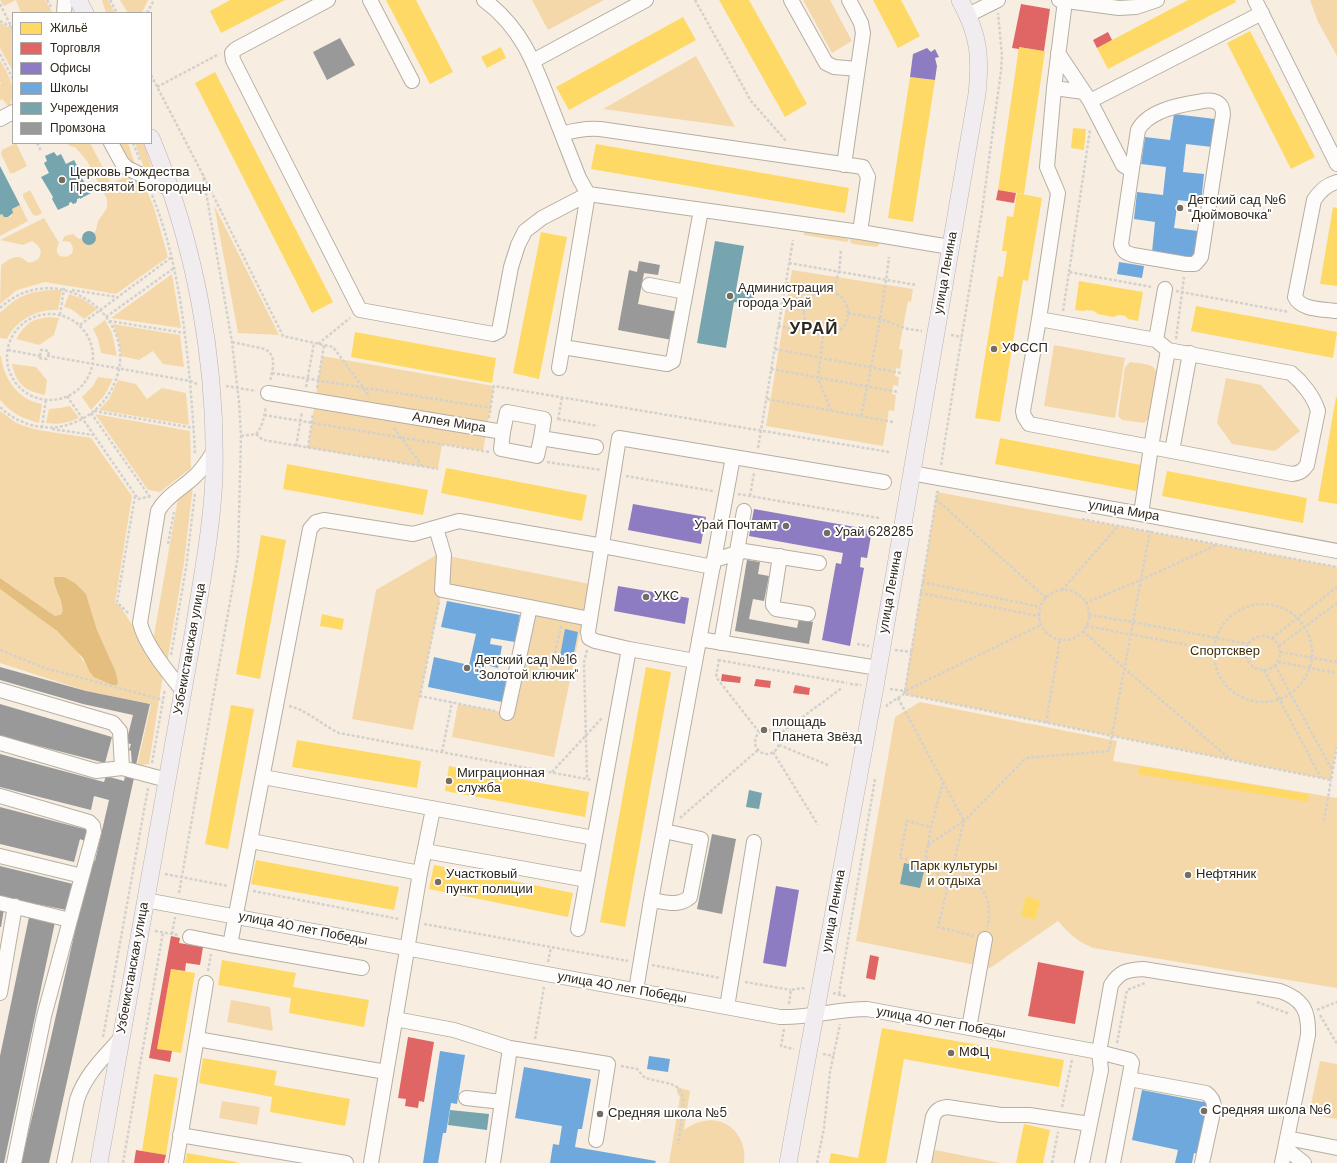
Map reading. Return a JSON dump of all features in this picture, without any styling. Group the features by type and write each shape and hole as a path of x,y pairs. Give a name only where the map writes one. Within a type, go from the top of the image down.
{"main road":[{"path":"78,0 84,12"},
{"name":"улица Ленина","path":"788,1163 878,668 977,94 980,68 978,49 975,33 960,0"},
{"name":"Узбекистанская улица","path":"99,1163 183,691 204,565 212,504 214,451 211,384 200,300 183,231 170,189 152,141"}],"street":[{"path":"64,12 65,0"},
{"path":"328,0 236,49 232,54 233,60 360,310 494,334 500,331 511,266 518,245 525,231 542,218 588,194 860,232 950,247"},
{"path":"370,0 412,81"},
{"path":"484,0 510,23 523,41 533,61 579,178 588,194 559,368"},
{"path":"533,61 646,0"},
{"path":"791,0 826,63 834,67 858,68"},
{"path":"844,165 863,33 861,23 849,0"},
{"path":"1039,319 1156,340 1171,350 1291,373 1298,378 1316,404 1318,411 1307,465 1299,474 1292,474 1029,424 1022,411 1039,319 1058,193 1047,167 1062,0 1119,8 1136,7 1157,0"},
{"path":"1255,0 1337,164"},
{"path":"968,15 998,6"},
{"path":"1054,88 1089,100 1262,13"},
{"path":"1058,53 1089,100 1123,165 1126,168 1132,169"},
{"path":"1212,100 1217,102 1223,109 1201,257 1195,264 1133,256 1126,253 1123,249 1121,244 1132,169 1138,130 1140,124 1145,120 1169,107 1212,100"},
{"path":"0,119 12,113"},
{"path":"562,134 582,129 600,129 863,167 868,177 860,232"},
{"path":"112,144 122,163 127,168 170,189"},
{"path":"1335,311 1302,305 1297,302 1295,297 1314,200 1319,192 1337,182"},
{"path":"563,347 667,364 673,361 701,210"},
{"path":"649,285 686,292"},
{"path":"1156,340 1165,289"},
{"path":"1141,514 1151,447 1171,350"},
{"path":"1172,451 1190,353"},
{"name":"Аллея Мира","path":"268,393 504,432"},
{"name":"Аллея Мира","path":"507,412 544,419 537,456 501,449 504,432 507,412"},
{"path":"541,438 596,447"},
{"path":"695,661 596,642 590,638 588,632 603,546 619,438 884,482"},
{"path":"183,691 168,672 142,632 140,623 158,510 162,503 195,476 205,465 214,451"},
{"path":"636,990 651,900 733,457"},
{"name":"улица Мира","path":"911,472 1337,551"},
{"path":"721,643 744,511"},
{"path":"230,945 242,889 310,529 316,522 324,520 413,534 459,521 713,563 744,550 819,563"},
{"path":"436,528 444,555 442,590 590,619"},
{"path":"780,556 773,605 776,609 808,614"},
{"path":"507,713 530,607"},
{"path":"699,639 878,668"},
{"path":"578,929 629,649"},
{"path":"0,690 113,723 120,731 122,768"},
{"path":"0,743 96,771 122,768 167,780"},
{"path":"263,777 594,838"},
{"path":"0,796 89,822 93,826 94,832 44,1016 14,1163"},
{"path":"371,1163 420,873 433,809"},
{"path":"651,900 678,903 685,901 690,897 702,834 664,831"},
{"path":"251,841 420,873"},
{"path":"727,1007 754,842"},
{"path":"425,851 587,880"},
{"path":"0,856 82,876"},
{"name":"улица 40 лет Победы","path":"145,900 780,1017 866,1009 1115,1056 1132,1061 1129,1079"},
{"path":"0,903 70,920"},
{"path":"0,993 15,906"},
{"path":"190,937 362,968"},
{"path":"969,1028 985,938"},
{"path":"1082,1163 1101,1070 1099,1052 1111,985 1122,972 1131,970 1155,970 1280,991 1298,1000 1312,1013 1308,1024 1308,1035 1282,1163"},
{"path":"176,1163 206,983"},
{"path":"395,1019 454,1030 484,1041 510,1048 608,1064 596,1140"},
{"path":"64,1163 80,1091 87,1078 99,1062 121,1038"},
{"path":"196,1040 386,1072"},
{"path":"493,1163 510,1048"},
{"path":"1112,1163 1129,1079 1206,1093 1211,1096 1214,1102 1214,1108 1202,1163"},
{"path":"466,1098 502,1102"},
{"path":"924,1163 933,1117 941,1108 947,1107 1001,1115 1029,1115 1090,1124"},
{"path":"180,1135 346,1163"},
{"path":"1286,1143 1337,1148"},
{"path":"1286,1143 1304,1163"}],"path":[{"path":"110,0 116,12"},
{"path":"148,12 154,0"},
{"path":"695,0 751,102 801,158"},
{"path":"0,4 12,27"},
{"path":"941,468 982,211 1001,71 1002,56 998,6"},
{"path":"0,21 12,28"},
{"path":"0,54 12,77"},
{"path":"152,77 203,175 283,336 333,347 423,467"},
{"path":"1069,272 1089,100"},
{"path":"38,144 41,151"},
{"path":"133,144 141,162 144,176 154,202 174,268 185,333 194,428 195,459"},
{"path":"761,430 792,240"},
{"path":"833,293 841,250"},
{"path":"861,416 880,319 889,257"},
{"path":"80,325 172,258"},
{"path":"789,263 916,285"},
{"path":"1171,350 1186,264"},
{"path":"106,317 174,268"},
{"path":"786,283 833,293 843,299 847,306 847,321 838,332 823,336 810,329 806,324 804,317 806,303 810,297 823,291"},
{"path":"0,308 12,298 31,290 52,288 117,297"},
{"path":"42,427 64,426 82,419 93,412 103,403 112,389 117,376 119,356 118,344 109,321 88,299 72,291 64,289"},
{"path":"60,315 64,289"},
{"path":"753,299 804,310"},
{"path":"318,344 360,310"},
{"path":"848,313 880,319 908,328"},
{"path":"39,315 60,315 73,320 86,332 92,350 92,363 89,376 75,392 67,396 58,399 35,397 20,388 14,380 7,362 8,350 13,335 24,322 39,315"},
{"path":"109,321 185,333"},
{"path":"778,326 816,333"},
{"path":"823,336 818,378 831,410"},
{"path":"775,349 901,373"},
{"path":"8,350 40,356 39,358 47,359 48,356 92,363 201,384"},
{"path":"40,356 41,350 49,351 48,356"},
{"path":"771,369 898,392"},
{"path":"272,373 491,408"},
{"path":"224,386 268,393"},
{"path":"484,451 494,386 889,452"},
{"path":"67,396 138,499 156,496"},
{"path":"42,427 46,399"},
{"path":"767,399 893,422"},
{"path":"0,407 14,418 27,424 93,435"},
{"path":"93,412 194,428"},
{"path":"93,412 150,497"},
{"path":"264,415 491,452"},
{"path":"558,419 598,426"},
{"path":"256,434 263,440 438,469"},
{"path":"543,461 878,518"},
{"path":"904,693 937,492 944,493"},
{"path":"135,495 117,602 140,623"},
{"path":"936,499 1046,598"},
{"path":"1080,518 1337,567"},
{"path":"1062,590 1118,525"},
{"path":"928,845 964,821 1026,758 1109,751 1150,531"},
{"path":"1085,603 1141,580 1216,545"},
{"path":"922,582 1040,607"},
{"path":"1272,638 1337,587"},
{"path":"442,590 420,696 507,713"},
{"path":"1062,590 1071,591 1080,596 1085,603 1089,615 1083,631 1077,636 1060,640 1053,638 1046,632 1041,625 1039,616 1040,607 1046,598 1050,594 1062,590"},
{"path":"920,592 1039,616"},
{"path":"1279,646 1337,603"},
{"path":"1262,604 1281,608 1297,618 1304,627 1311,644 1312,657 1310,668 1301,683 1291,694 1280,699 1266,702 1252,701 1241,697 1232,691 1224,683 1214,662 1216,638 1223,624 1233,614 1251,605 1262,604"},
{"path":"554,658 563,614"},
{"path":"1089,615 1248,644"},
{"path":"886,713 887,705 904,693 1041,625"},
{"path":"1086,626 1246,656"},
{"path":"1083,631 1232,760"},
{"path":"1259,636 1272,638 1279,646 1280,652 1276,665 1264,670 1259,670 1252,667 1246,656 1248,644 1259,636"},
{"path":"587,779 584,662 590,638"},
{"path":"1046,723 1060,640"},
{"path":"721,643 716,677 759,732"},
{"path":"0,650 46,668 163,700"},
{"path":"1280,652 1337,662"},
{"path":"718,660 847,683"},
{"path":"1278,662 1337,673"},
{"path":"1276,665 1332,771"},
{"path":"1264,670 1321,778"},
{"path":"778,735 842,688"},
{"path":"904,693 1331,780"},
{"path":"898,698 964,821 938,927 985,938 990,916 989,901 981,887 969,876 953,866"},
{"path":"442,752 452,702"},
{"path":"276,703 299,709 339,733 604,782"},
{"path":"551,772 606,713 617,712"},
{"path":"763,730 771,730 778,735 780,740 779,745 773,752 766,754 758,750 756,747 755,739 759,732 763,730"},
{"path":"779,745 828,765"},
{"path":"1324,820 1337,747"},
{"path":"664,831 758,750"},
{"path":"773,752 818,825"},
{"path":"839,994 876,775"},
{"path":"931,827 907,821 900,858 924,862 931,827 943,782"},
{"path":"926,856 947,888"},
{"path":"133,869 791,990"},
{"path":"122,1163 163,932"},
{"path":"206,983 214,942"},
{"path":"533,1051 551,947"},
{"path":"1115,1056 1127,990 1149,981"},
{"path":"1250,1000 1301,1017 1337,1002"},
{"path":"1312,1013 1337,1044"},
{"path":"817,1163 824,1128 827,1090 834,1056"},
{"path":"608,1064 637,1069 645,1078 671,1084 677,1087 681,1092 684,1102 678,1144"}],"green space":[{"path":"0,0 16,0 4,6"},
{"path":"16,0 45,0 52,12 21,12"},
{"path":"102,0 108,0 114,12 106,12"},
{"path":"120,0 148,0 142,12 127,12"},
{"path":"532,0 604,0 548,30"},
{"path":"803,0 830,0 852,41 832,53"},
{"path":"1310,0 1337,0 1337,56 1318,22"},
{"path":"0,23 12,29 12,70 0,48"},
{"path":"696,56 735,127 603,109"},
{"path":"0,60 11,82 12,100 9,107 2,99 0,100"},
{"path":"16,144 27,166 14,173 10,173 1,154 2,150"},
{"path":"68,144 91,144 111,183 132,174 142,178 154,208 168,257 116,294 45,282 17,290 0,304 1,265 14,257 21,257 28,262 34,261 38,259 41,251 32,241 23,245 0,240 44,218 59,243 57,249 58,254 61,256 69,256 72,253 73,248 70,242 62,241 65,236 73,234 79,239 82,238 85,243 90,245 95,242 96,237 94,233 98,221 107,208 107,199 87,161 75,147 69,146"},
{"path":"117,144 128,144 137,170 131,166"},
{"path":"135,144 144,144 155,177 145,171"},
{"path":"30,190 42,213 37,216 33,215 23,197 23,194"},
{"path":"20,205 28,221 0,236 0,215 2,214 5,217 10,217 13,213 12,209"},
{"path":"214,205 279,335 238,333"},
{"path":"803,229 848,235 849,239 847,242 804,235"},
{"path":"854,236 879,240 879,245 876,247 853,244 850,242 851,238"},
{"path":"792,270 913,289 911,302 908,301 899,349 903,350 900,369 896,368 895,376 899,377 898,386 893,385 892,394 896,395 894,411 889,410 883,446 766,426"},
{"path":"172,274 181,328 111,318"},
{"path":"62,290 58,310 42,311 28,317 16,326 7,339 0,338 0,313 6,307 12,302 30,293"},
{"path":"69,294 83,299 97,309 84,319 71,309 64,307"},
{"path":"49,317 59,318 54,335 39,345 16,339 23,329 30,323 38,319"},
{"path":"105,320 112,333 117,356 101,353 98,339 93,329"},
{"path":"113,324 180,335 184,367 163,364 153,351 139,360 121,356 119,341"},
{"path":"1054,345 1125,358 1115,418 1044,406"},
{"path":"0,356 5,373 19,393 33,402 42,404 39,423 18,415 0,400"},
{"path":"322,356 494,386 483,451 442,444 438,469 308,448"},
{"path":"1130,362 1150,365 1157,373 1149,419 1144,423 1122,420 1118,416 1125,367"},
{"path":"12,364 36,367 47,380 45,395 22,386 16,377"},
{"path":"98,377 113,379 104,396 91,410 82,397 93,386"},
{"path":"1226,378 1261,385 1300,431 1275,451 1232,444 1217,423"},
{"path":"118,380 136,384 147,399 162,388 186,393 189,425 99,410 109,399"},
{"path":"70,406 79,418 62,423 46,423 49,409"},
{"path":"0,411 15,422 32,428 91,438 132,496 115,603 119,604 163,675 149,764 137,766 151,704 86,691 0,663 0,589 62,635 82,658 89,671 115,670 97,630 86,594 54,584 63,607 62,614 55,616 0,578"},
{"path":"95,414 190,431 191,468 160,492 148,490"},
{"path":"193,486 184,563 167,663 153,641 178,498"},
{"name":"Спортсквер","path":"937,492 1337,567 1337,745 1331,780 904,694"},
{"name":"Детский сад №16 \"Золотой ключик\"","path":"438,554 590,584 554,757 452,737 458,704 507,713 530,607 442,590 413,730 352,719 376,590"},
{"name":"Парк культуры и отдыха","path":"920,702 1117,741 1113,761 1337,798 1337,988 1093,948 1074,937 1058,921 990,968 856,941 895,717"},
{"path":"231,1000 270,1007 273,1031 227,1022"},
{"path":"1320,1061 1337,1064 1337,1119 1309,1114"},
{"path":"677,1087 690,1091 684,1130 696,1123 713,1120 729,1126 740,1138 743,1146 744,1163 669,1163 680,1097 677,1093"},
{"path":"222,1101 260,1107 257,1125 219,1118"},
{"path":"935,1150 1001,1163 932,1163"}],"shaded area":[{"path":"54,577 64,577 75,583 86,594 97,630 115,670 118,682 117,685 112,685 94,677 89,671 83,658 57,631 0,589 0,578 55,616 62,614 62,605 55,586"}],"building: Жильё":[{"path":"230,0 285,0 221,33 210,11"},
{"path":"386,0 416,0 453,72 430,84"},
{"path":"719,0 749,0 807,104 785,117"},
{"path":"873,0 901,0 920,36 898,48"},
{"path":"1188,0 1235,0 1236,2 1108,69 1097,48"},
{"path":"683,17 696,40 569,110 556,87"},
{"path":"1250,31 1315,157 1291,169 1227,43"},
{"path":"501,47 506,58 487,68 481,57"},
{"path":"1019,47 1045,51 1024,194 998,190"},
{"path":"215,72 333,302 312,313 195,83"},
{"path":"910,77 935,80 913,222 888,218"},
{"path":"1073,128 1086,129 1084,150 1071,148"},
{"path":"596,144 849,188 845,213 591,169"},
{"path":"1017,193 1042,198 1028,281 1023,280 1000,422 975,418 998,276 1003,277 1007,251 1002,251 1007,216 1013,217"},
{"path":"1333,207 1337,208 1337,286 1320,284"},
{"path":"541,232 567,237 539,379 513,373"},
{"path":"1079,281 1143,292 1138,321 1128,319 1125,316 1119,315 1113,317 1098,314 1094,311 1075,310"},
{"path":"1196,306 1337,332 1333,358 1191,331"},
{"path":"355,332 496,358 492,383 351,357"},
{"path":"1337,397 1337,504 1318,501"},
{"path":"1000,438 1141,465 1136,491 995,464"},
{"path":"287,464 428,490 423,515 283,489"},
{"path":"446,468 587,495 582,521 441,493"},
{"path":"1167,471 1307,498 1303,523 1162,496"},
{"path":"261,535 286,540 260,679 236,674"},
{"path":"322,614 344,619 342,630 320,626"},
{"path":"646,667 671,672 625,927 600,922"},
{"path":"231,705 254,709 228,849 205,844"},
{"path":"297,740 421,761 417,788 292,767"},
{"path":"449,766 589,792 585,817 445,791"},
{"path":"1139,766 1309,794 1308,802 1138,774"},
{"path":"256,860 399,887 394,910 251,884"},
{"path":"434,865 573,893 568,917 429,889"},
{"path":"1026,896 1041,901 1035,920 1021,916"},
{"path":"222,960 296,973 293,987 369,1000 364,1027 289,1013 291,998 218,985"},
{"path":"171,969 195,973 181,1053 157,1049"},
{"path":"882,1028 1064,1060 1059,1087 904,1059 886,1163 829,1163 831,1153 858,1158"},
{"path":"203,1058 277,1071 274,1085 350,1099 345,1126 270,1112 272,1097 199,1083"},
{"path":"154,1074 178,1078 166,1155 142,1151"},
{"path":"1024,1124 1050,1130 1043,1163 1016,1163"},
{"path":"187,1153 237,1162 237,1163 185,1163"}],"building: Торговля":[{"path":"1021,4 1050,9 1044,51 1019,47 1019,49 1012,48"},
{"path":"1108,32 1112,40 1097,48 1093,40"},
{"path":"998,190 1016,193 1014,203 996,200"},
{"path":"722,674 741,677 740,683 721,681"},
{"path":"756,679 771,681 770,688 754,686"},
{"path":"795,685 810,688 809,695 793,693"},
{"path":"171,936 180,938 179,943 203,947 200,965 186,963 185,971 171,969 157,1049 172,1051 170,1062 149,1058"},
{"path":"870,955 879,957 875,980 866,978"},
{"path":"1038,962 1084,971 1075,1024 1028,1016"},
{"path":"408,1037 434,1042 424,1102 419,1101 418,1108 405,1106 406,1099 398,1098"},
{"path":"136,1150 166,1155 164,1163 134,1163"}],"building: Офисы":[{"path":"927,48 931,52 935,49 939,57 935,58 937,66 935,80 910,77 913,54"},
{"path":"633,504 706,517 701,544 628,530"},
{"path":"754,509 872,530 867,558 861,557 860,567 864,568 850,646 822,640 836,563 841,564 843,553 749,536"},
{"path":"618,586 689,598 685,624 614,611"},
{"path":"776,886 799,890 786,967 763,963"}],"building: Школы":[{"path":"1174,114 1215,119 1212,147 1186,144 1183,172 1204,174 1201,203 1178,200 1174,228 1198,231 1194,258 1152,252 1155,222 1134,219 1137,192 1163,195 1166,167 1141,164 1145,137 1170,140"},
{"path":"1119,262 1144,266 1142,278 1117,274"},
{"path":"447,601 520,615 515,642 491,638 490,644 502,646 498,668 486,665 485,672 507,676 502,702 428,687 434,657 469,665 476,634 441,627"},
{"path":"565,629 578,632 573,658 560,656"},
{"path":"440,1051 465,1055 457,1104 451,1103 446,1133 443,1133 438,1163 423,1163"},
{"path":"649,1056 670,1059 668,1072 647,1069"},
{"path":"524,1067 591,1079 582,1129 578,1129 575,1147 656,1161 655,1163 550,1163 553,1144 559,1145 562,1126 515,1118"},
{"path":"1142,1090 1209,1103 1198,1154 1194,1153 1192,1163 1175,1163 1178,1150 1132,1140"}],"building: Учреждения":[{"name":"Церковь Рождества Пресвятой Богородицы","path":"54,152 57,156 61,154 66,164 74,160 80,171 78,172 91,193 77,199 76,203 73,204 71,202 69,205 58,210 52,199 53,197 41,177 49,173 44,163 47,161 45,156"},
{"path":"0,166 20,205 12,209 13,213 8,217 4,217 2,214 0,215"},
{"path":"89,231 94,233 96,238 94,243 89,245 84,243 82,238 84,233"},
{"name":"Администрация города Урай","path":"715,241 744,246 736,290 754,293 752,305 734,302 726,348 697,343"},
{"path":"749,790 762,793 759,809 746,807"},
{"path":"904,863 925,867 920,888 900,884"},
{"path":"450,1110 489,1114 487,1130 448,1125"}],"building: Промзона":[{"path":"340,38 355,65 327,80 313,52"},
{"path":"639,261 660,265 658,275 644,273 638,304 678,312 672,340 618,330 629,270 637,272"},
{"path":"747,560 760,562 758,574 769,576 764,601 753,599 749,619 797,628 799,619 813,622 809,644 735,631"},
{"path":"0,667 86,691 150,704 136,765 132,765 131,751 129,750 131,744 126,743 133,715 83,704 0,680"},
{"path":"0,704 112,737 105,763 0,736"},
{"path":"0,754 104,782 106,776 124,781 125,776 134,778 49,1163 21,1163 91,860 95,861 109,800 94,796 91,810 0,787"},
{"path":"0,807 88,830 85,841 80,839 74,862 0,844"},
{"path":"712,834 736,839 722,914 697,909"},
{"path":"0,866 73,884 67,910 0,897"},
{"path":"0,908 4,909 1,927 0,927"},
{"path":"29,917 55,922 4,1163 0,1163 0,1056"}],"place":[{"name":"Церковь Рождества Пресвятой Богородицы","path":"62,180"},
{"name":"Детский сад №6 \"Дюймовочка\"","path":"1180,208"},
{"name":"Администрация города Урай","path":"730,296"},
{"name":"УФССП","path":"994,349"},
{"name":"Урай Почтамт","path":"786,526"},
{"name":"Урай 628285","path":"827,533"},
{"name":"УКС","path":"646,597"},
{"name":"Детский сад №16 \"Золотой ключик\"","path":"467,668"},
{"name":"площадь Планета Звёзд","path":"764,730"},
{"name":"Миграционная служба","path":"449,781"},
{"name":"Нефтяник","path":"1188,875"},
{"name":"Участковый пункт полиции","path":"438,882"},
{"name":"МФЦ","path":"951,1053"},
{"name":"Средняя школа №6","path":"1204,1111"},
{"name":"Средняя школа №5","path":"600,1114"}],"district":[{"name":"УРАЙ","path":"814,330"}]}
